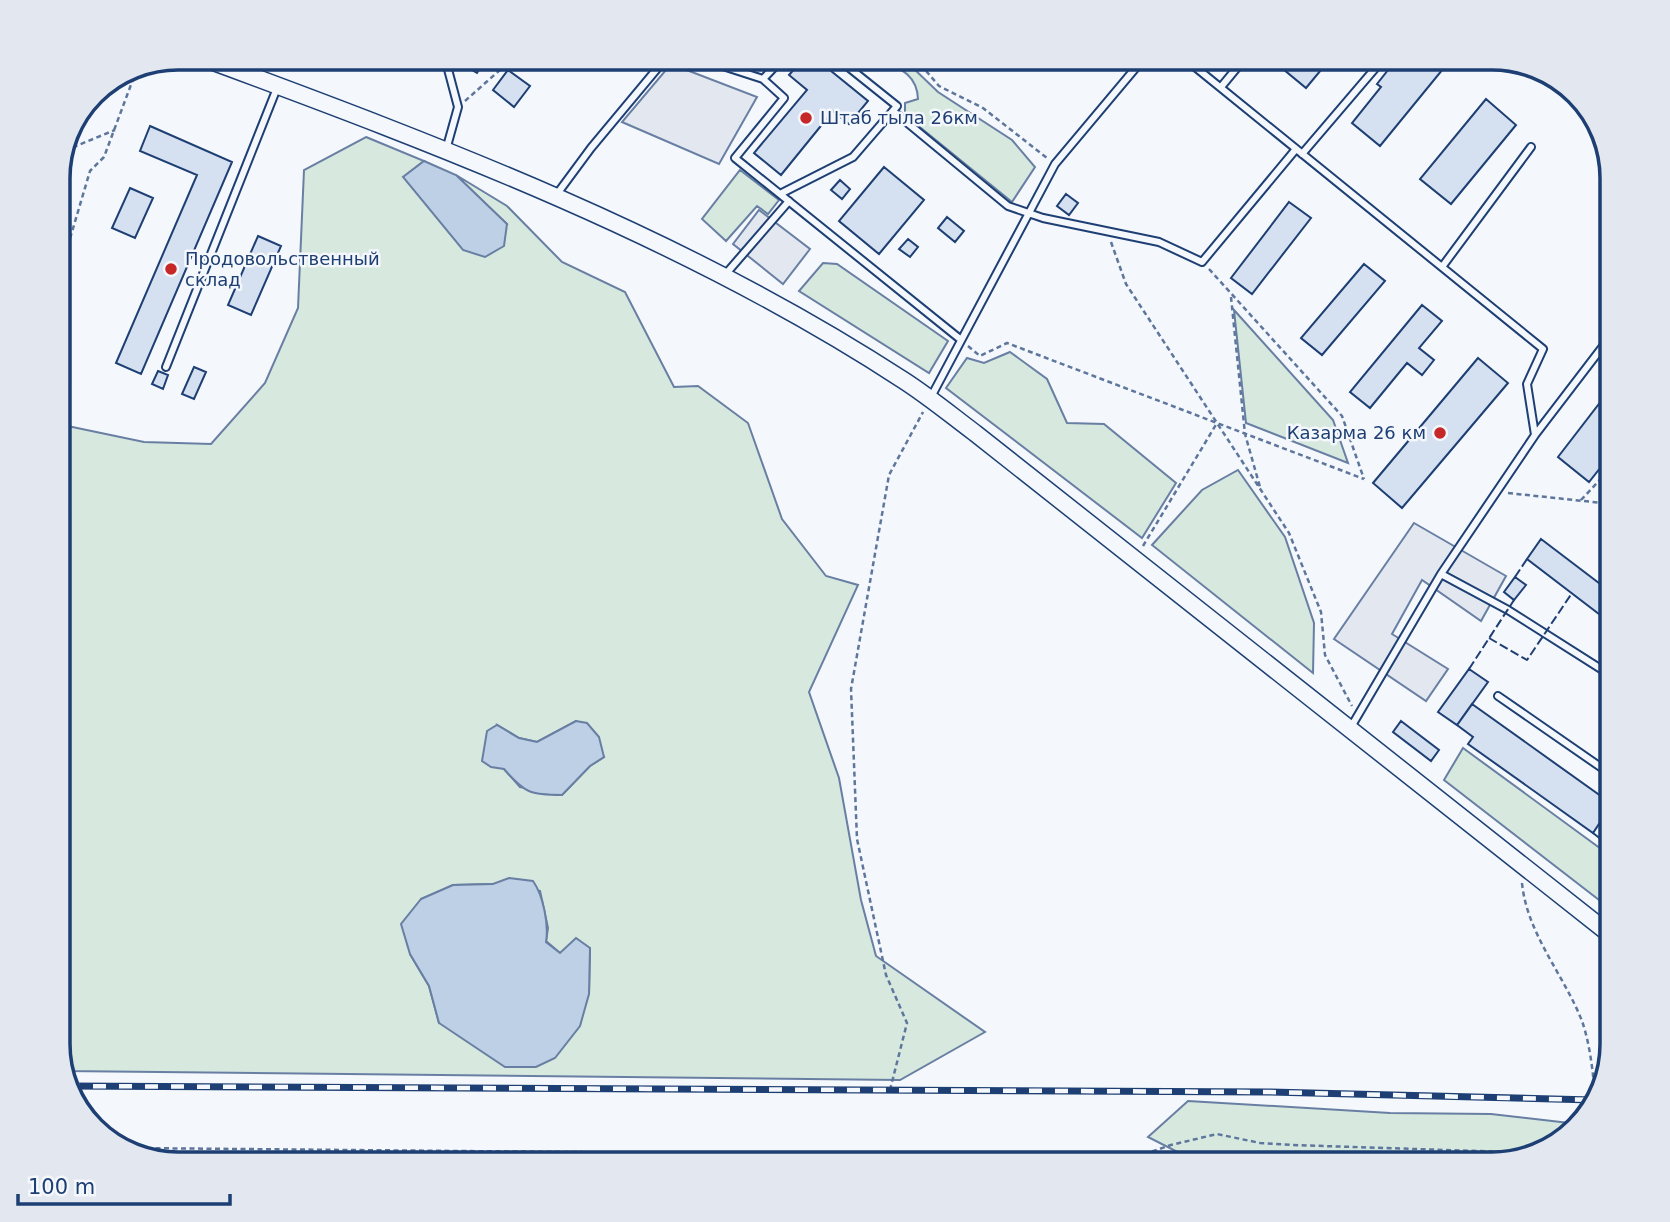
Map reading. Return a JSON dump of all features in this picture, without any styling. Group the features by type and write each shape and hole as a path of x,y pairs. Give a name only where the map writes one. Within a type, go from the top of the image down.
{"street":[{"path":"236,70 446,150 556,196 722,277 824,331 930,399 1135,559 1353,722 1600,926"}],"lane":[{"path":"446,150 457,107 448,70"},
{"path":"556,196 656,70"},
{"path":"735,70 763,79 784,98 735,158 960,339"},
{"path":"763,79 772,70"},
{"path":"780,194 853,157 897,106 852,70"},
{"path":"930,399 1055,164 1134,70"},
{"path":"1199,70 1543,349 1527,384 1535,435"},
{"path":"1221,87 1235,70"},
{"path":"893,111 1007,206 1030,214 1159,243 1202,262 1373,70"},
{"path":"166,367 278,86"},
{"path":"1442,267 1531,147"},
{"path":"722,277 789,201"},
{"path":"1353,722 1441,574 1495,491 1600,350"},
{"path":"1441,574 1508,610 1600,669"},
{"path":"1498,696 1600,767"}],"path":[{"path":"457,107 500,70"},
{"path":"925,70 939,86 983,108 1055,164"},
{"path":"70,240 90,171 104,157 133,80"},
{"path":"75,146 115,130"},
{"path":"1108,232 1126,284 1289,533 1321,612 1325,656 1353,722"},
{"path":"960,339 980,356 1007,343 1364,479 1342,416 1202,262"},
{"path":"1231,294 1245,434 1261,490"},
{"path":"890,1090 907,1023 886,975 857,839 851,689 889,475 930,399"},
{"path":"1135,559 1217,423"},
{"path":"1581,500 1600,480"},
{"path":"1495,491 1600,502"},
{"path":"1519,862 1523,895 1536,932 1583,1023 1593,1082"},
{"path":"1151,1152 1217,1134 1260,1143 1497,1152"},
{"path":"152,1148 571,1152"}],"shaded area":[{"path":"666,70 687,70 757,97 719,164 622,122"},
{"path":"901,70 915,70 938,92 1012,140 1035,167 1012,202 905,115 905,103 918,99 914,83"},
{"path":"366,137 424,161 404,177 464,250 507,224 456,175 507,206 562,262 625,292 674,387 698,386 748,423 782,519 826,576 858,585 809,692 839,778 861,900 876,956 985,1032 900,1080 74,1071 70,1051 70,427 144,442 211,444 265,383 298,308 304,170","holes":["576,721 604,757 590,766 562,795 520,787 504,769 497,725 519,738 537,742","493,884 540,891 548,928 546,941 560,953 590,949 589,994 439,1023 429,986 410,954 421,899 453,885"]},
{"path":"740,170 779,200 768,214 757,206 726,241 702,219"},
{"path":"759,210 810,249 783,284 733,244"},
{"path":"823,263 837,264 948,341 929,373 799,291"},
{"path":"1234,310 1333,420 1348,463 1246,423"},
{"path":"1010,352 1047,379 1067,423 1104,424 1176,483 1142,538 946,388 967,358 984,363"},
{"path":"1238,470 1285,537 1314,623 1313,673 1152,545 1202,490"},
{"path":"1414,523 1506,576 1481,621 1422,580 1392,634 1448,669 1426,701 1334,639"},
{"path":"1463,748 1600,848 1600,901 1444,780"},
{"path":"1188,1101 1390,1113 1491,1114 1565,1123 1540,1141 1520,1148 1492,1152 1177,1152 1148,1137"}],"water":[{"path":"424,161 456,175 507,224 504,246 485,257 463,250 403,177"},
{"path":"576,721 587,723 599,737 604,757 590,766 562,795 529,791 504,769 491,767 482,761 487,731 497,725 519,738 537,742"},
{"path":"509,878 533,881 537,887 546,918 546,942 560,953 576,938 590,948 589,994 580,1026 555,1058 536,1067 505,1067 439,1023 429,986 410,954 401,924 421,899 453,885 493,884"}],"building":[{"path":"508,70 530,86 514,107 493,90"},
{"name":"Штаб тыла 26км","path":"793,70 830,70 868,101 849,124 833,111 781,175 754,153 807,90 789,75"},
{"path":"1284,70 1321,70 1306,88"},
{"path":"1388,70 1442,70 1380,146 1352,123 1381,87 1377,84"},
{"path":"1486,99 1516,125 1451,204 1420,179"},
{"name":"Продовольственный склад","path":"150,126 232,162 141,374 116,363 197,175 140,151"},
{"path":"884,167 924,200 879,254 839,221"},
{"path":"840,180 850,189 842,199 831,190"},
{"path":"130,188 153,198 135,238 112,228"},
{"path":"1066,194 1078,203 1069,215 1057,206"},
{"path":"1289,202 1311,218 1252,294 1231,278"},
{"path":"947,217 964,231 955,242 938,228"},
{"path":"258,236 281,246 251,315 228,305"},
{"path":"908,239 918,247 910,257 899,249"},
{"path":"1364,264 1385,281 1322,355 1301,338"},
{"path":"1422,305 1442,321 1419,348 1434,360 1422,375 1407,363 1370,408 1350,392"},
{"name":"Казарма 26 км","path":"1478,358 1508,383 1402,508 1373,483"},
{"path":"194,367 206,372 194,399 182,394"},
{"path":"158,371 168,375 163,389 152,384"},
{"path":"1600,403 1600,468 1589,482 1558,457"},
{"path":"1541,539 1600,584 1600,615 1527,559"},
{"path":"1515,577 1526,585 1514,600 1504,592"},
{"path":"1469,669 1488,682 1457,725 1438,712"},
{"path":"1472,704 1600,795 1600,822 1593,833 1468,744 1473,737 1457,725"},
{"path":"1401,721 1439,750 1431,761 1393,732"}],"railway":[{"path":"79,1086 1268,1092 1584,1100"}],"fence":[{"path":"1515,577 1527,559"},
{"path":"1489,638 1527,660 1572,593"},
{"path":"1469,669 1514,600"},
{"path":"1593,833 1600,839"}],"place":[{"name":"Штаб тыла 26км","path":"806,118"},
{"name":"Продовольственный склад","path":"171,269"},
{"name":"Казарма 26 км","path":"1440,433"}]}
